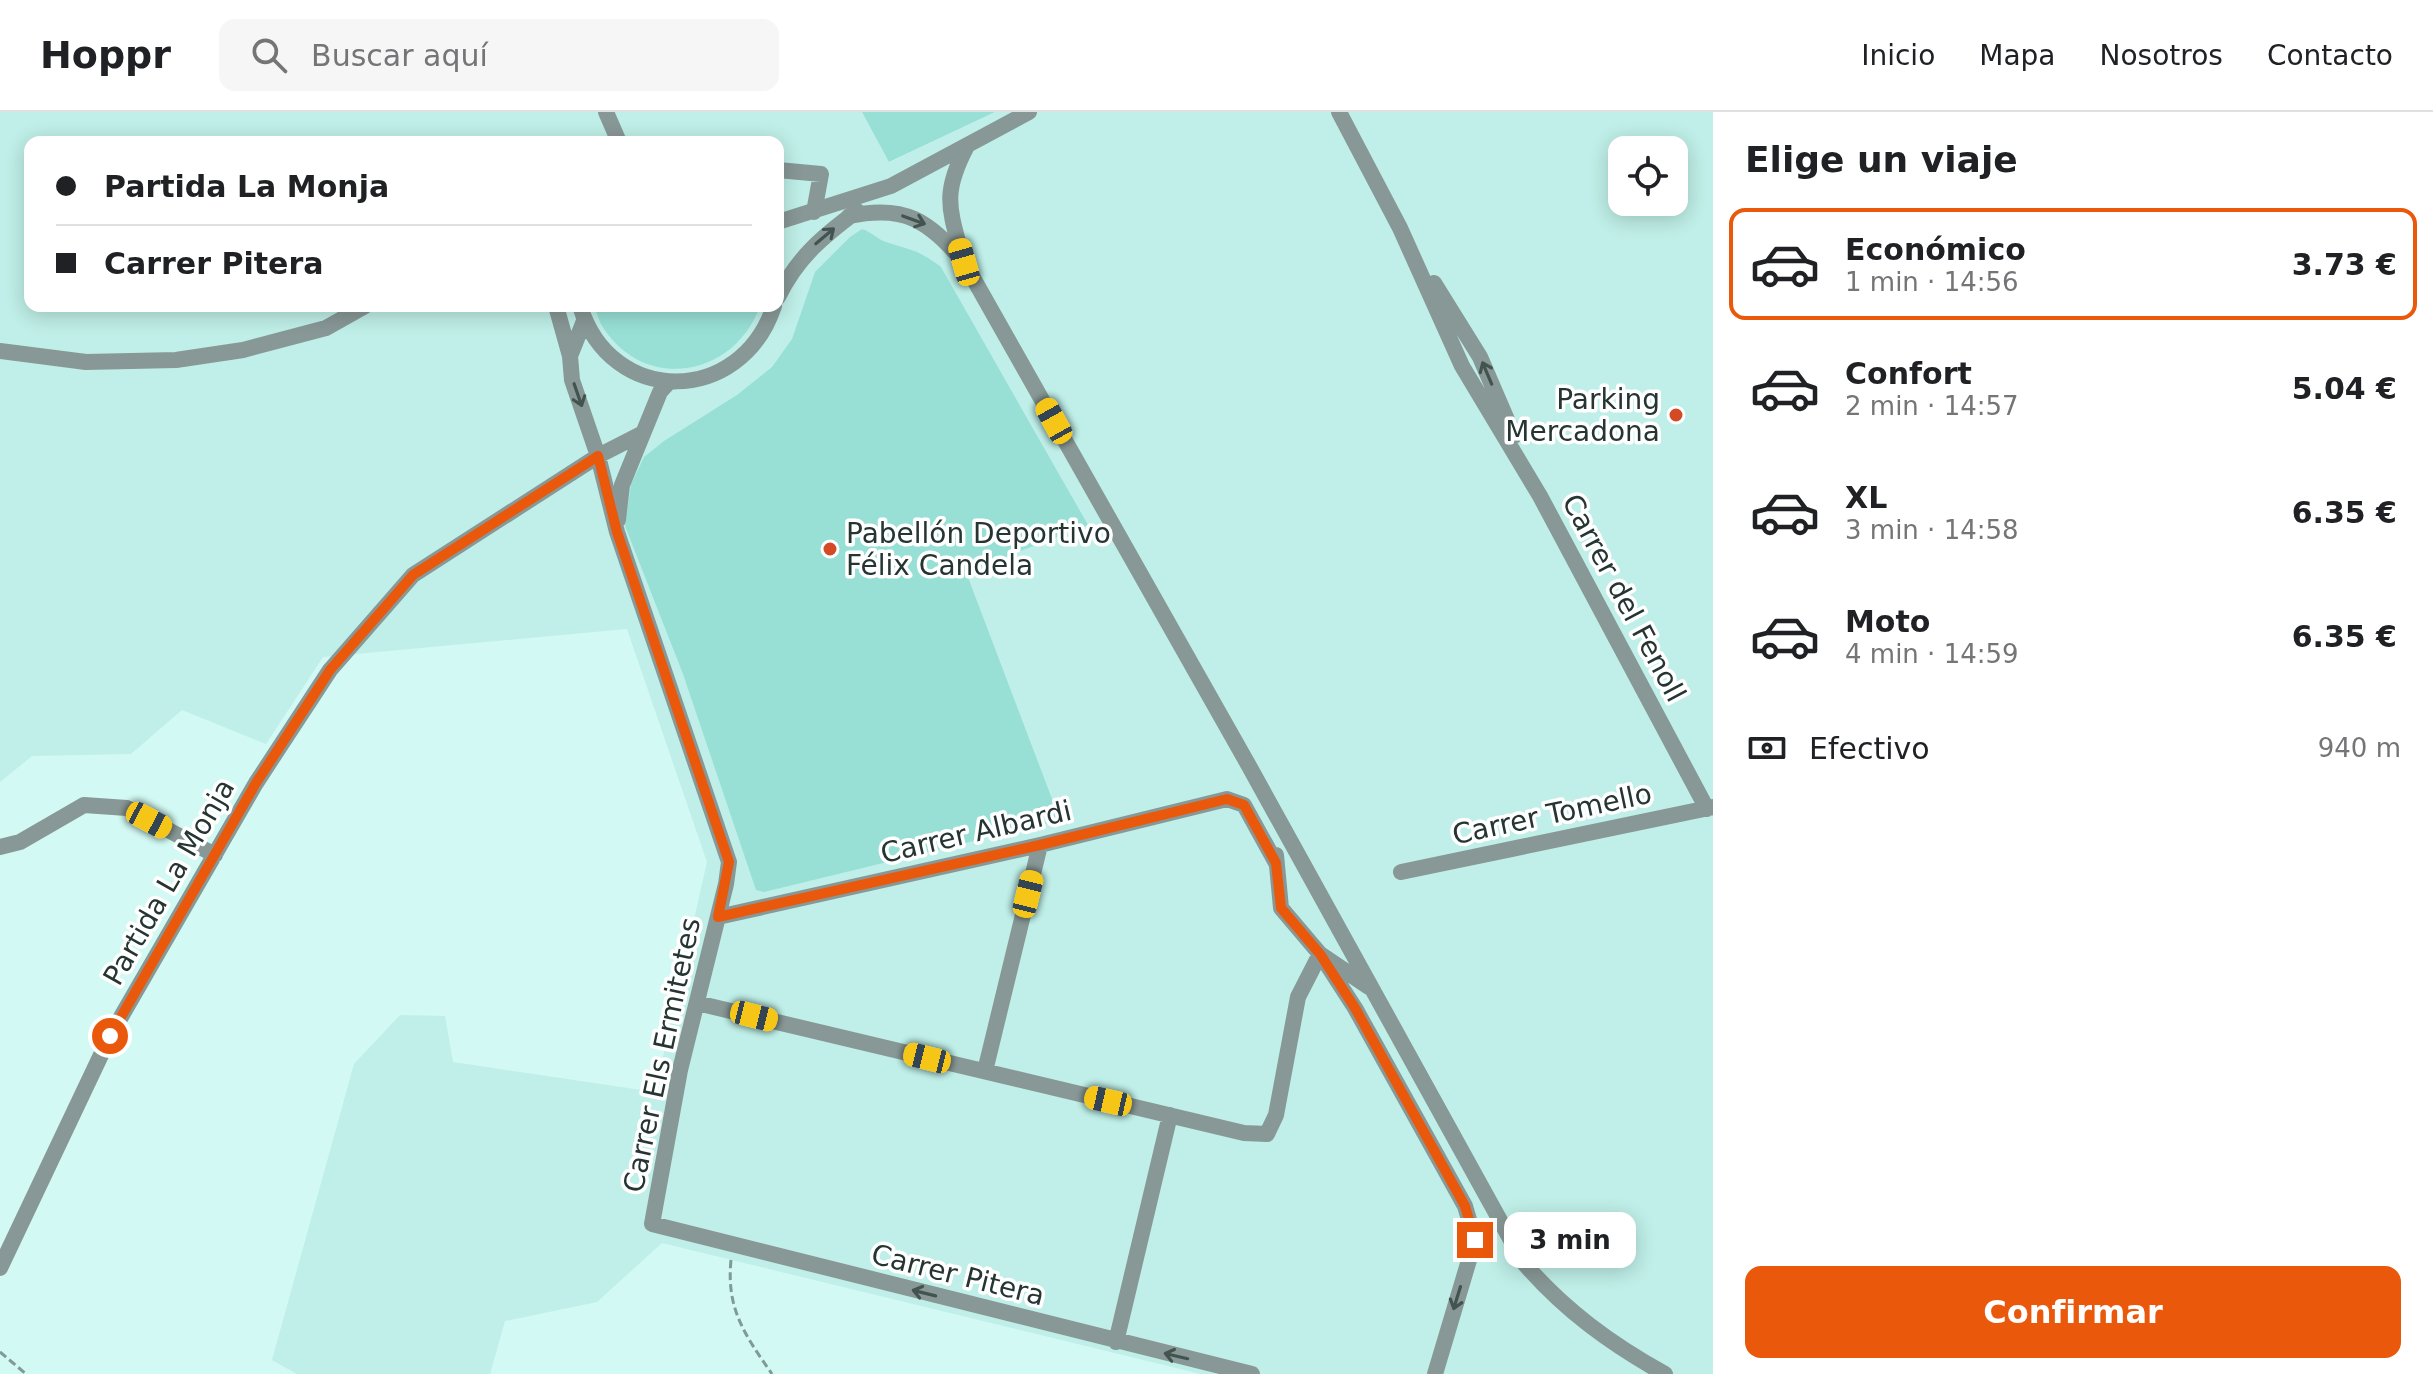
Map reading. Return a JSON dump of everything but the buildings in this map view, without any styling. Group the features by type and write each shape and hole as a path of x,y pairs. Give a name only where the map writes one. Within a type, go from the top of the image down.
{"street":[{"path":"606,112 616,136"},
{"path":"784,220 891,186 1029,112"},
{"name":"Carrer del Fenoll","path":"1339,112 1400,228 1480,357 1540,496 1710,808"},
{"path":"964,262 949,211 954,171 967,146"},
{"path":"929,167 938,171 950,188"},
{"path":"784,171 821,174 814,212"},
{"path":"784,285 805,253 891,186"},
{"path":"849,216 883,212 923,222 944,239 964,262 1523,1262 1548,1291 1577,1317 1665,1374"},
{"path":"0,351 86,362 176,360 243,350 326,328 354,312"},
{"name":"Carrer Els Ermitetes","path":"558,312 570,356 572,380 598,456 617,532 729,862 680,1070 652,1224"},
{"path":"582,314 598,344 618,363 643,376 669,382 705,377 738,361 755,345 772,312"},
{"path":"570,356 582,314"},
{"name":"Carrer Els Ermitetes","path":"617,532 622,485 660,392 669,382"},
{"name":"Partida La Monja","path":"0,1268 110,1036 256,783 330,670 413,575 598,456 641,434"},
{"name":"Carrer Albardi","path":"718,917 1040,845 1227,799 1244,805 1276,863"},
{"path":"0,847 20,842 84,805 127,808 215,855"},
{"name":"Carrer Tomello","path":"1401,872 1710,808"},
{"path":"1275,814 1281,908 1320,954 1355,1008 1465,1206 1475,1240 1435,1374"},
{"path":"985,1071 1040,845"},
{"path":"1320,954 1372,988"},
{"path":"697,1003 1244,1133 1267,1134 1276,1115 1298,997 1320,954"},
{"path":"1116,1342 1170,1115"},
{"name":"Carrer Pitera","path":"652,1224 1252,1374"}],"path":[{"path":"733,1244 729,1279 733,1309 747,1339 772,1374"},
{"path":"0,1352 26,1374"}],"shaded area":[{"path":"0,112 862,112 890,162 995,112 1713,112 1713,1374 1201,1374 662,1243 597,1302 505,1321 490,1374 297,1374 272,1360 354,1064 400,1015 445,1016 453,1062 655,1092 707,862 627,629 323,657 266,744 182,710 131,754 32,756 0,782"}],"green space":[{"path":"862,112 995,112 889,162"},
{"name":"Pabellón Deportivo Félix Candela","path":"862,229 883,241 921,254 941,267 1088,525 966,572 1060,820 764,892 756,890 683,674 625,526 631,484 644,457 737,395 772,367 792,339 815,272"},
{"path":"596,312 757,312 748,330 731,348 711,361 689,368 666,368 643,362 622,349"}],"place":[{"name":"Parking Mercadona","path":"1676,415"},
{"name":"Pabellón Deportivo Félix Candela","path":"830,549"}],"route":[{"path":"110,1036 256,783 330,670 413,575 598,456 617,532 729,862 718,917 1040,845 1227,799 1244,805 1276,863 1281,908 1320,954 1355,1008 1465,1206 1475,1240"}]}
